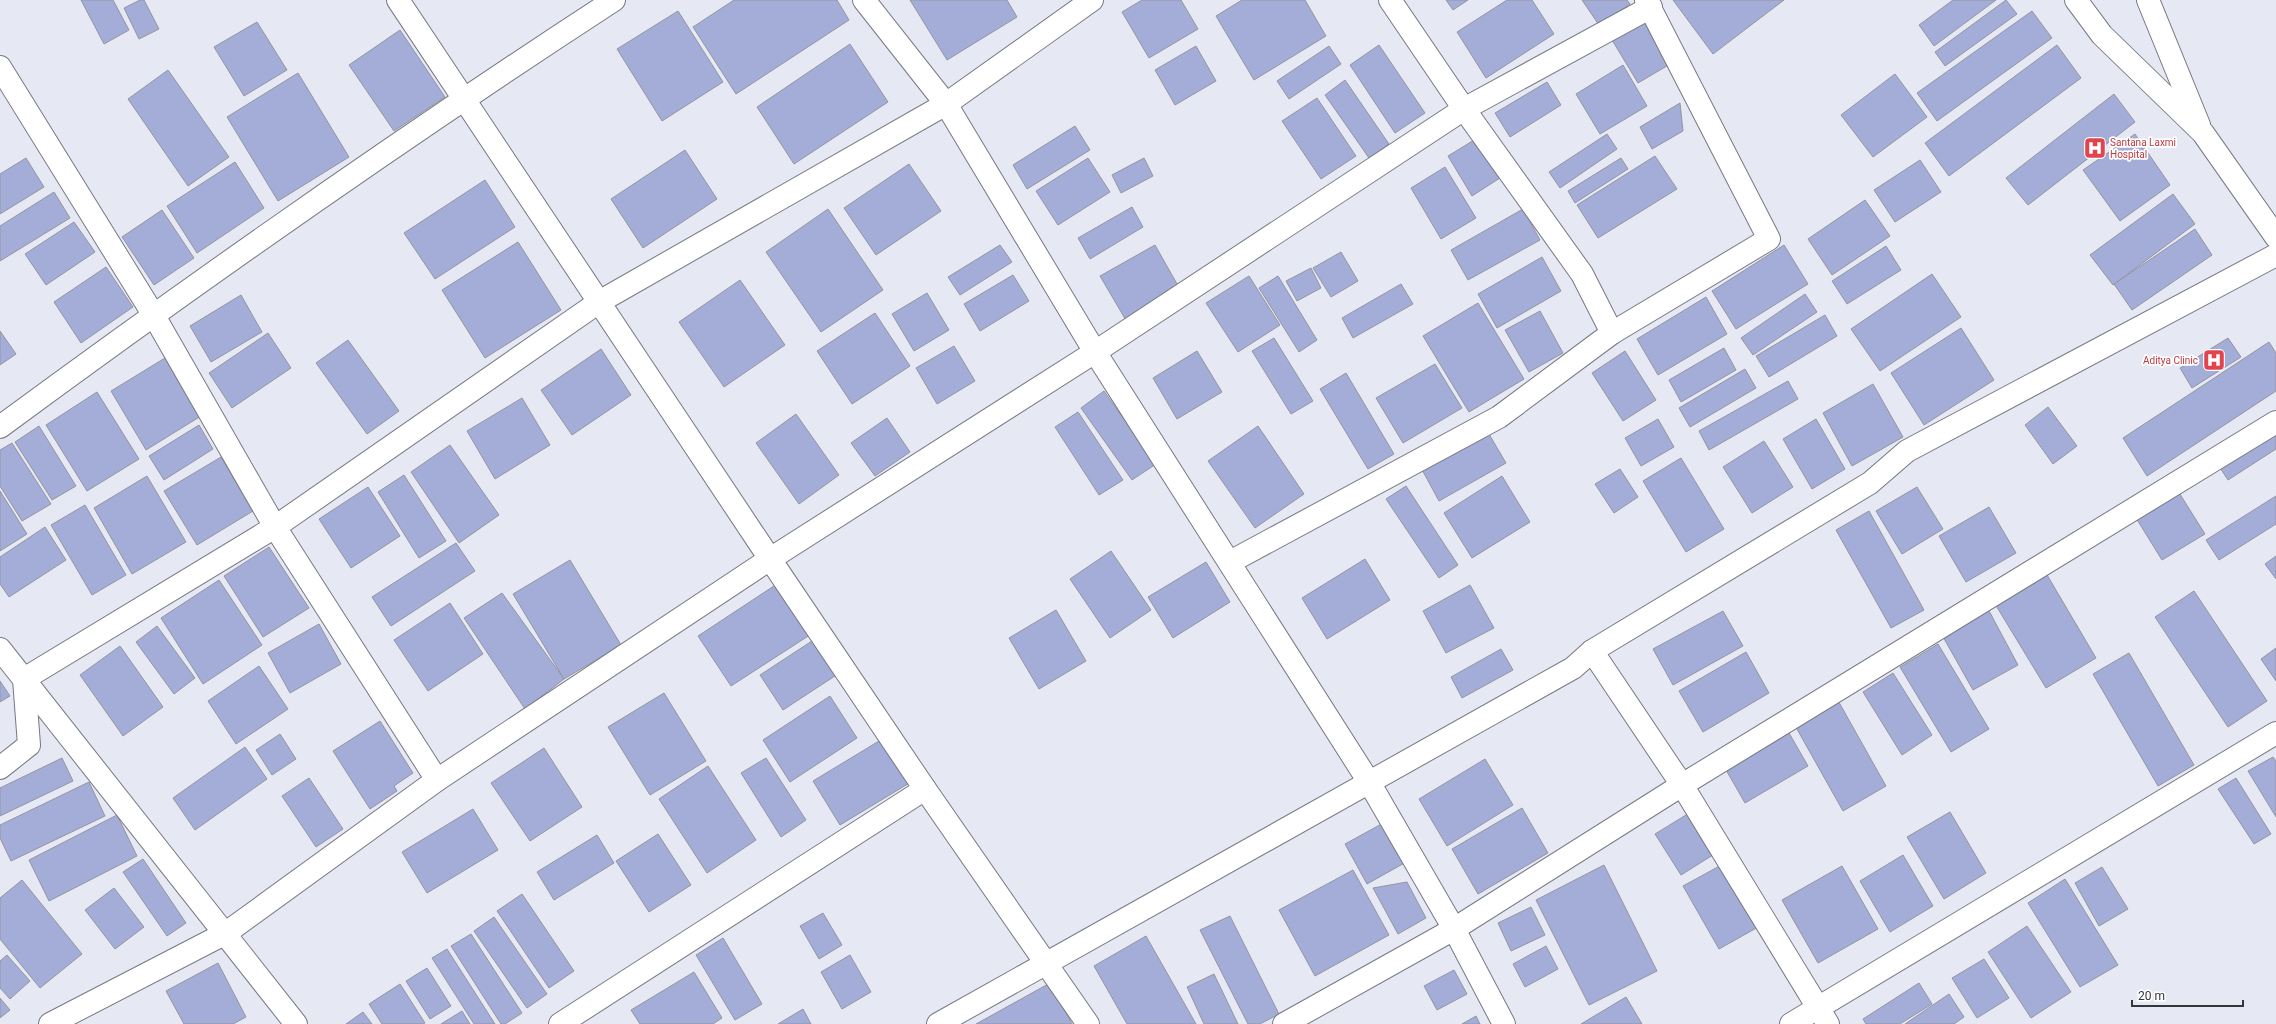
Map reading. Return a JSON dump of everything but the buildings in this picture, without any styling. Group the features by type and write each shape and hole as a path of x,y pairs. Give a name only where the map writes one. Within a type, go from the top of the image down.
{"street":[{"path":"398,0 770,559 925,789 1088,1024"},
{"path":"0,428 153,314 463,99 614,0"},
{"path":"864,0 946,104 1095,352 1369,782 1454,929 1504,1024"},
{"path":"24,679 275,527 599,302 946,104 1092,0"},
{"path":"1390,0 1464,109 1582,274 1612,334"},
{"path":"2076,0 2102,35 2203,133 2276,237"},
{"path":"2148,0 2203,133"},
{"path":"50,1024 226,933 437,780 770,559 1095,352 1464,109 1649,3 1769,239 1612,334 1499,417 1230,562"},
{"path":"0,67 153,314 275,527 437,780"},
{"path":"938,1024 1573,668 1592,650 1870,483 1907,452 2276,255"},
{"path":"1284,1024 1454,929 1682,785 2276,422"},
{"path":"0,649 226,933 296,1024"},
{"path":"1592,650 1682,785 1823,1015"},
{"path":"0,768 29,745 24,679"},
{"path":"1791,1024 1823,1015 2276,733"},
{"path":"560,1024 925,789"}],"place":[{"name":"Santana Laxmi Hospital","path":"2095,148"},
{"name":"Aditya Clinic","path":"2214,360"}]}
